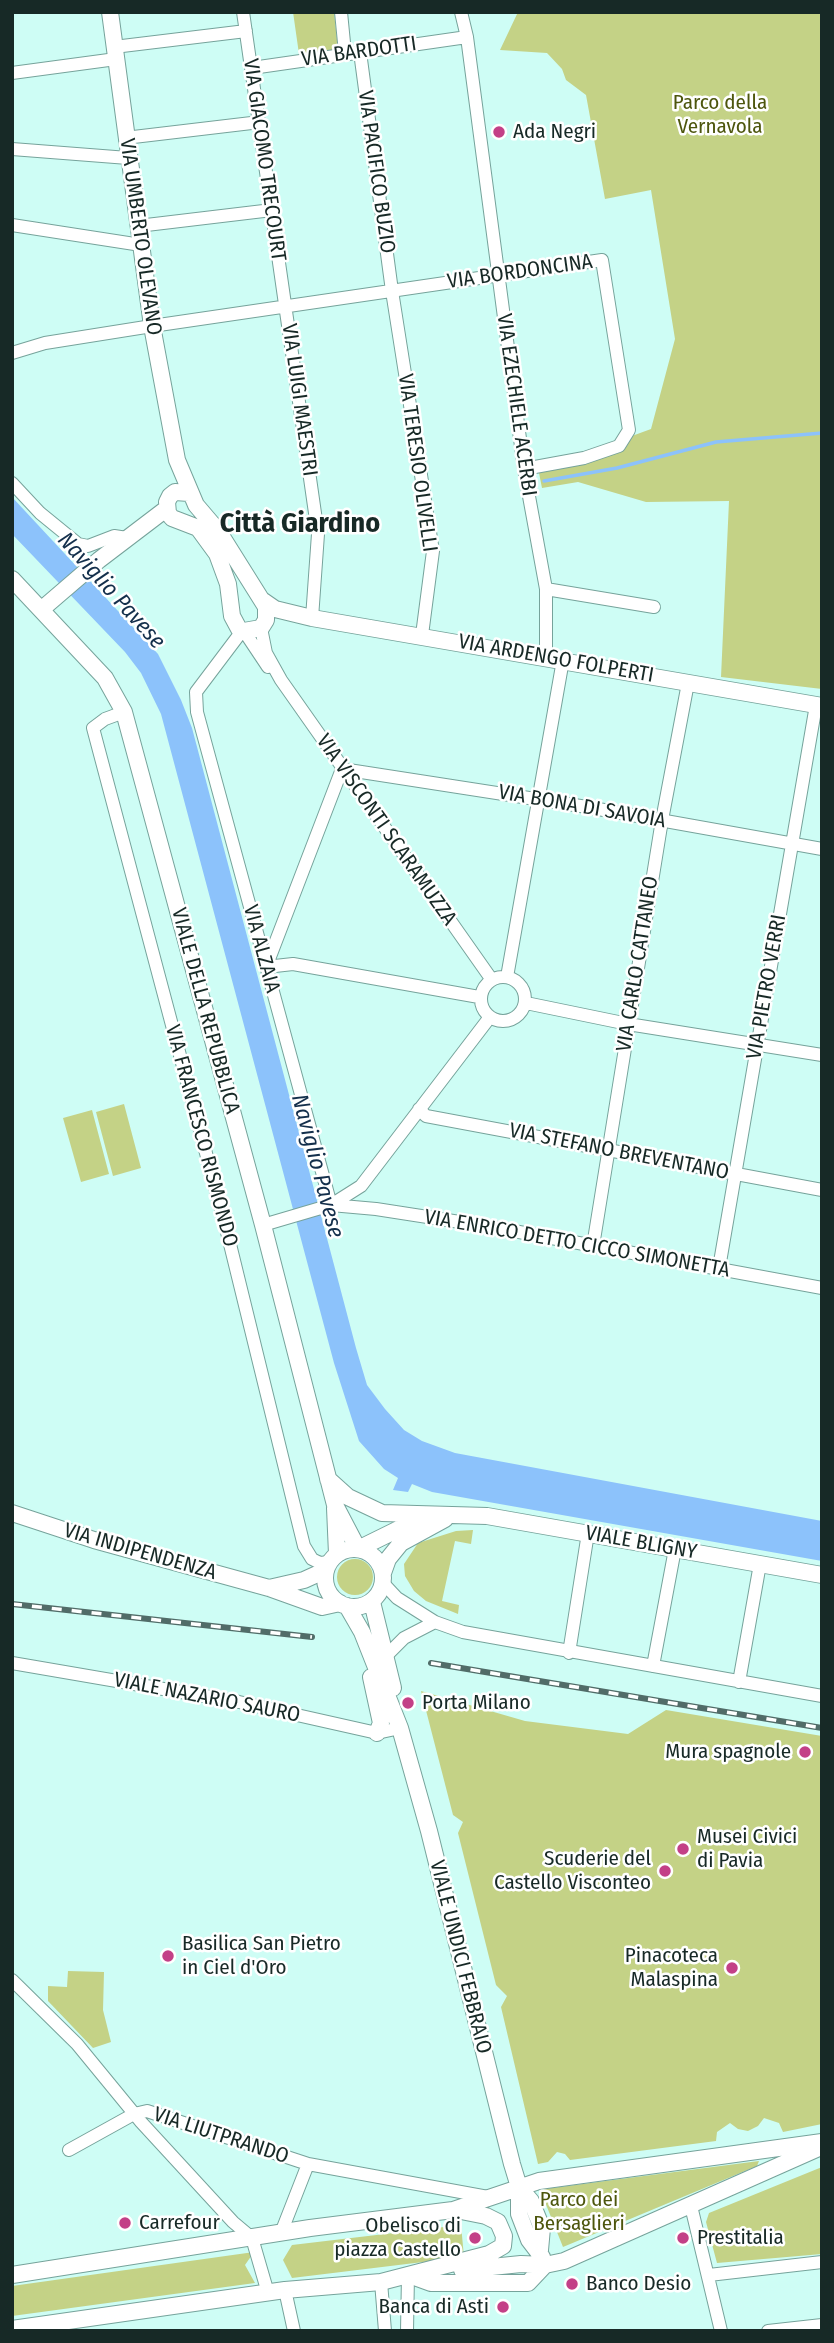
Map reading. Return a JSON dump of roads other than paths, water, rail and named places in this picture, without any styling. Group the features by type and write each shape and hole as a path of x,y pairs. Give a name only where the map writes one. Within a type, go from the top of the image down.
{"street":[{"name":"VIA UMBERTO OLEVANO","path":"110,12 152,326 182,493 219,532 261,600"},
{"name":"VIA GIACOMO TRECOURT","path":"243,12 285,308"},
{"path":"341,12 345,53"},
{"name":"VIA EZECHIELE ACERBI","path":"461,12 467,37 524,469 554,659 540,800 507,977"},
{"path":"12,73 246,31"},
{"name":"VIA BARDOTTI","path":"252,68 467,37"},
{"name":"VIA PACIFICO BUZIO","path":"360,52 392,292"},
{"path":"125,138 260,122"},
{"path":"12,149 128,158"},
{"path":"138,226 272,210"},
{"path":"12,225 141,245"},
{"name":"VIA BORDONCINA","path":"12,353 45,343 152,326 602,260 629,430 619,446 584,458 524,469"},
{"name":"VIA TERESIO OLIVELLI","path":"392,292 433,551 422,635"},
{"name":"VIA LUIGI MAESTRI","path":"285,308 318,534 312,618"},
{"path":"12,483 40,513 78,544 88,546 114,536 127,538"},
{"path":"182,493 167,502 166,509 172,518 198,528 217,554 228,584 232,616 243,631"},
{"path":"42,610 94,564 166,509"},
{"name":"VIALE DELLA REPUBBLICA","path":"12,579 105,678 124,712 263,1225 335,1504"},
{"path":"545,589 654,607"},
{"path":"261,600 266,607 263,624"},
{"name":"VIA ARDENGO FOLPERTI","path":"261,600 290,614 819,706"},
{"name":"VIA ARDENGO FOLPERTI","path":"243,631 290,614"},
{"name":"VIA VISCONTI SCARAMUZZA","path":"263,624 266,653 281,680 492,980"},
{"name":"VIA VISCONTI SCARAMUZZA","path":"243,631 258,657 281,680"},
{"name":"VIA ALZAIA","path":"243,631 196,692 197,712 327,1207"},
{"name":"VIA CARLO CATTANEO","path":"593,1246 606,1149 688,683"},
{"name":"VIA PIETRO VERRI","path":"719,1268 792,844 819,706"},
{"name":"VIA FRANCESCO RISMONDO","path":"124,712 105,719 93,728 228,1236 304,1546 312,1559 320,1563 331,1562"},
{"path":"342,769 266,967 293,964 480,997"},
{"name":"VIA BONA DI SAVOIA","path":"342,769 397,775 822,849"},
{"path":"480,997 492,980 507,977 523,988 526,1003 520,1014 508,1021 490,1017"},
{"path":"480,997 490,1017"},
{"path":"526,1003 628,1024 822,1055"},
{"path":"263,1225 327,1207 361,1185 490,1017"},
{"name":"VIA STEFANO BREVENTANO","path":"419,1109 426,1116 822,1190"},
{"name":"VIA ENRICO DETTO CICCO SIMONETTA","path":"327,1207 388,1211 822,1287"},
{"name":"VIALE BLIGNY","path":"328,1479 354,1501 382,1513 426,1516 460,1514 588,1533 822,1575"},
{"path":"335,1504 327,1588 344,1604 373,1602 383,1578"},
{"path":"335,1504 358,1549 375,1557 383,1578 397,1598 435,1622 463,1632 569,1653 822,1696"},
{"name":"VIA INDIPENDENZA","path":"12,1513 81,1536 269,1588 322,1607 344,1604"},
{"name":"VIALE BLIGNY","path":"383,1578 388,1559 401,1543 433,1523 460,1514"},
{"name":"VIALE BLIGNY","path":"358,1549 426,1516"},
{"path":"569,1653 588,1533"},
{"path":"331,1562 358,1549"},
{"path":"653,1666 675,1549"},
{"name":"VIA INDIPENDENZA","path":"269,1588 304,1580 331,1562"},
{"path":"739,1682 760,1564"},
{"name":"VIALE UNDICI FEBBRAIO","path":"373,1602 377,1658"},
{"name":"VIALE UNDICI FEBBRAIO","path":"344,1604 377,1658 401,1716 400,1728 429,1831 519,2187 531,2201 542,2228 542,2258"},
{"path":"377,1733 381,1723 370,1677 377,1658 404,1638 435,1622"},
{"name":"VIALE NAZARIO SAURO","path":"12,1663 239,1702 377,1733 400,1728"},
{"path":"12,1980 77,2044 134,2114 233,2222 253,2238 268,2293"},
{"name":"VIA LIUTPRANDO","path":"134,2114 147,2111 308,2164 490,2198"},
{"path":"69,2150 134,2114"},
{"path":"12,2275 281,2233 453,2210 538,2180 765,2149 822,2144"},
{"path":"408,2275 431,2283 528,2283 542,2258 587,2252 769,2172 822,2144"},
{"path":"765,2149 774,2159 769,2172"},
{"path":"281,2233 308,2164"},
{"path":"691,2206 721,2331"},
{"path":"12,2329 285,2290 382,2282 489,2254 503,2246 503,2233 494,2219 453,2210"},
{"path":"709,2275 822,2262"},
{"path":"407,2331 408,2275"},
{"path":"382,2282 385,2331"},
{"path":"285,2290 294,2331"},
{"path":"768,2331 822,2325"}],"water":[{"path":"12,497 158,654 181,700 192,728 356,1348 367,1385 385,1409 404,1430 422,1441 455,1453 822,1521 822,1561 432,1492 412,1484 408,1492 393,1490 398,1478 384,1469 359,1441 334,1363 161,714 141,673 125,652 12,534"}],"waterway":[{"path":"544,481 617,468 716,442 822,433"}],"railway":[{"path":"12,1604 312,1637"},
{"path":"431,1663 822,1728"}],"place":[{"name":"Ada Negri","path":"499,132"},
{"name":"Porta Milano","path":"408,1703"},
{"name":"Mura spagnole","path":"805,1752"},
{"name":"Musei Civici di Pavia","path":"683,1849"},
{"name":"Scuderie del Castello Visconteo","path":"665,1871"},
{"name":"Basilica San Pietro in Ciel d'Oro","path":"168,1956"},
{"name":"Pinacoteca Malaspina","path":"732,1968"},
{"name":"Carrefour","path":"125,2223"},
{"name":"Obelisco di piazza Castello","path":"475,2238"},
{"name":"Prestitalia","path":"683,2238"},
{"name":"Banco Desio","path":"572,2284"},
{"name":"Banca di Asti","path":"503,2307"}],"district":[{"name":"Città Giardino","path":"300,524"}],"park label":[{"name":"Parco della Vernavola","path":"720,115"},
{"name":"Parco dei Bersaglieri","path":"579,2212"}],"water label":[{"name":"Naviglio Pavese","path":"111,591"},
{"name":"Naviglio Pavese","path":"317,1166"}]}
